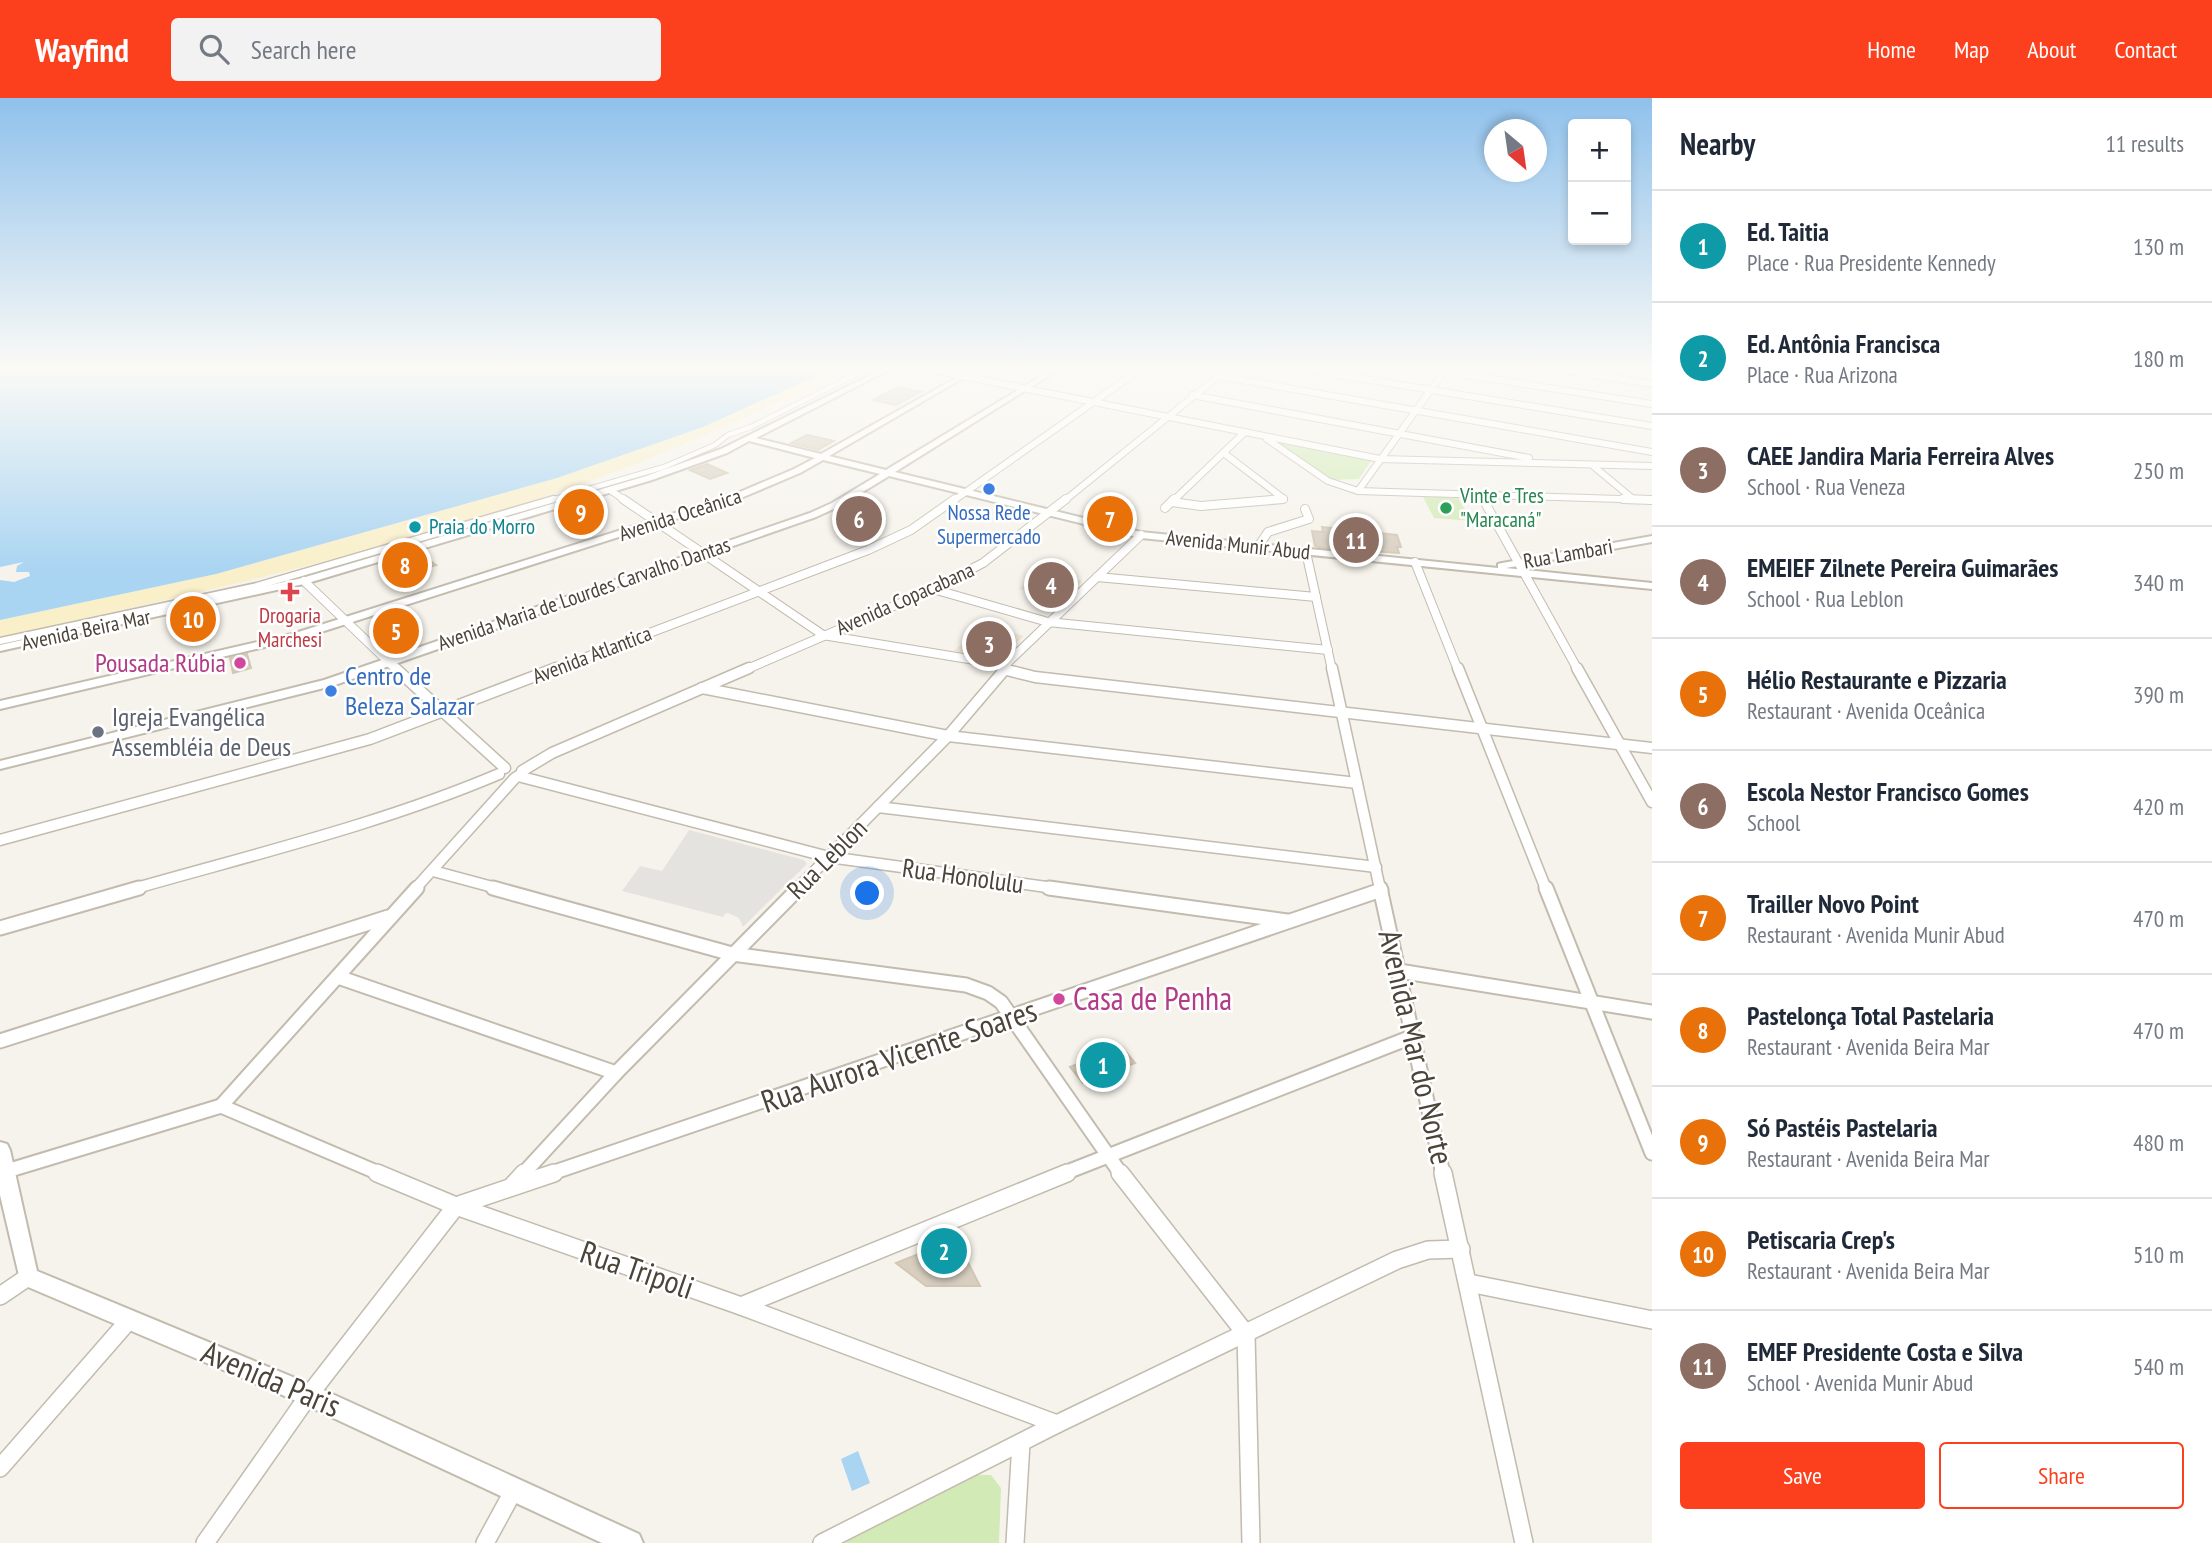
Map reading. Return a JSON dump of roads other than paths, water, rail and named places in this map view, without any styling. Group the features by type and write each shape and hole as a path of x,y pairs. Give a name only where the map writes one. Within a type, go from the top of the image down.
{"street":[{"path":"0,641 257,586 664,467 726,437"},
{"name":"Avenida Beira Mar","path":"0,648 304,581 679,469 752,437"},
{"name":"Avenida Oceânica","path":"0,705 258,646 346,622 764,487 855,437"},
{"name":"Avenida Maria de Lourdes Carvalho Dantas","path":"0,765 317,686 813,515 835,505 945,437"},
{"name":"Avenida Atlantica","path":"0,840 370,738 758,592 891,540 1042,437"},
{"name":"Avenida Copacabana","path":"0,928 386,816 510,775 702,688 933,589 983,563 1140,437"},
{"path":"1165,508 1240,437"},
{"path":"1264,437 1328,481 1358,491 1652,500"},
{"path":"1269,437 1380,459 1652,466"},
{"path":"1358,491 1396,437"},
{"path":"1418,437 1565,464"},
{"path":"1568,437 1652,452"},
{"name":"Avenida Munir Abud","path":"749,439 1141,535 1484,569"},
{"path":"1172,502 1201,506 1284,499 1225,454"},
{"path":"1592,465 1633,499"},
{"path":"610,490 823,635 1006,668 1035,677 1652,748"},
{"path":"1480,494 1652,802"},
{"path":"1258,547 1268,532 1307,522 1309,516 1305,509"},
{"name":"Rua Leblon","path":"512,1187 616,1073 948,736 1048,622 1141,535"},
{"name":"Rua Lambari","path":"1484,569 1519,568 1652,539"},
{"name":"Avenida Mar do Norte","path":"1306,552 1469,1283 1524,1543"},
{"path":"1415,562 1652,1153"},
{"path":"1519,568 1652,586"},
{"path":"1097,577 1316,597"},
{"path":"0,1296 28,1277 2,1164 221,1106 433,871 510,775 304,581"},
{"path":"933,589 1048,622 1328,650"},
{"path":"702,688 948,736 1357,783"},
{"name":"Rua Honolulu","path":"510,775 830,857 1290,921"},
{"path":"878,807 1376,867"},
{"path":"433,871 732,954 967,985 988,993 1001,1002 1107,1156 1246,1334 1251,1543"},
{"name":"Rua Aurora Vicente Soares","path":"456,1206 1381,890"},
{"path":"0,1041 391,916"},
{"path":"1399,971 1652,1012"},
{"path":"338,977 616,1073"},
{"path":"741,1306 1107,1156 1414,1036"},
{"name":"Rua Tripoli","path":"221,1106 456,1206 741,1306 1057,1424"},
{"path":"205,1543 309,1395 456,1206"},
{"path":"822,1543 1057,1424 1418,1251 1437,1248 1461,1250"},
{"name":"Avenida Paris","path":"28,1277 309,1395 630,1543"},
{"path":"1469,1283 1652,1320"},
{"path":"0,1468 130,1319"},
{"path":"1015,1543 1021,1443"},
{"path":"485,1543 515,1488"}],"water":[{"path":"0,437 673,437 557,478 216,574 0,620 0,580 14,582 30,576 29,572 16,572 17,566 24,562 0,567"},
{"path":"858,1451 870,1483 852,1491 841,1459"}],"place":[{"name":"Nossa Rede Supermercado","path":"989,489"},
{"name":"Vinte e Tres \"Maracaná\"","path":"1446,508"},
{"name":"Só Pastéis Pastelaria","path":"581,512"},
{"name":"Escola Nestor Francisco Gomes","path":"859,519"},
{"name":"Trailler Novo Point","path":"1110,519"},
{"name":"Praia do Morro","path":"415,527"},
{"name":"EMEF Presidente Costa e Silva","path":"1356,540"},
{"name":"Pastelonça Total Pastelaria","path":"405,565"},
{"name":"EMEIEF Zilnete Pereira Guimarães","path":"1051,585"},
{"name":"Drogaria Marchesi","path":"290,592"},
{"name":"Petiscaria Crep's","path":"193,619"},
{"name":"Hélio Restaurante e Pizzaria","path":"396,631"},
{"name":"CAEE Jandira Maria Ferreira Alves","path":"989,644"},
{"name":"Pousada Rúbia","path":"240,663"},
{"name":"Centro de Beleza Salazar","path":"331,691"},
{"name":"Igreja Evangélica Assembléia de Deus","path":"98,732"},
{"name":"Casa de Penha","path":"1059,999"},
{"name":"Ed. Taitia","path":"1103,1065"},
{"name":"Ed. Antônia Francisca","path":"944,1251"}]}
